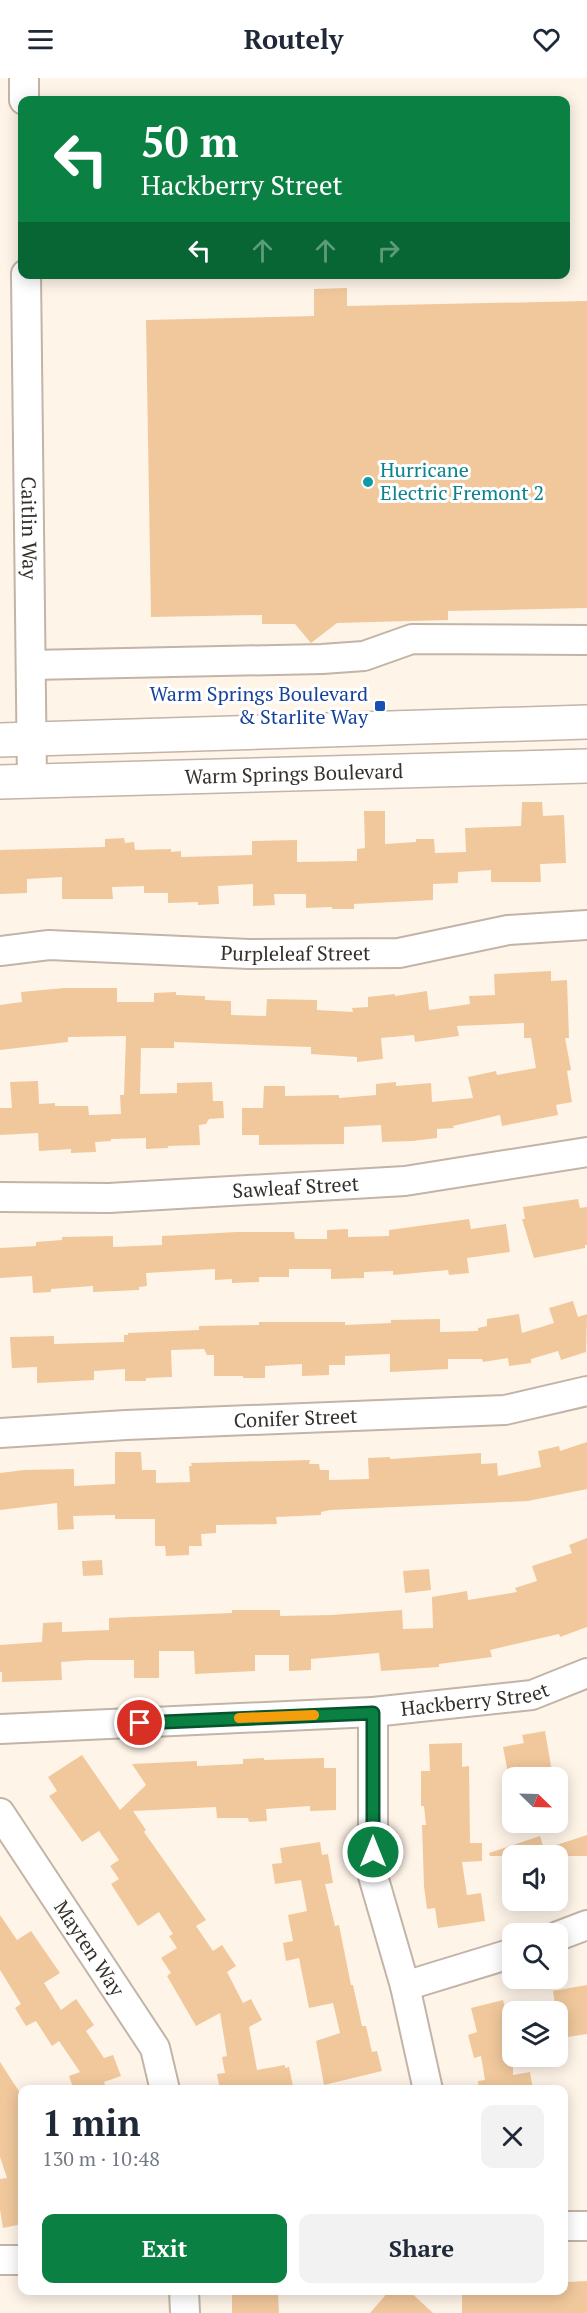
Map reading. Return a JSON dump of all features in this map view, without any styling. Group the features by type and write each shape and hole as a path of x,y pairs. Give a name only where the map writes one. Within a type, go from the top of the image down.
{"main road":[{"path":"16,740 587,722"},
{"name":"Warm Springs Boulevard","path":"0,782 587,766"}],"street":[{"path":"24,78 24,96"},
{"name":"Caitlin Way","path":"26,279 31,665 16,740 32,781"},
{"path":"31,665 322,659 364,656 412,639 587,640"},
{"name":"Purpleleaf Street","path":"0,951 49,945 249,954 399,953 508,930 587,925"},
{"name":"Sawleaf Street","path":"0,1197 109,1198 405,1182 587,1152"},
{"name":"Conifer Street","path":"0,1433 126,1425 505,1410 587,1391"},
{"name":"Hackberry Street","path":"0,1729 373,1713 532,1695 587,1673"},
{"path":"373,1713 373,1875 405,1986 427,2085"},
{"name":"Mayten Way","path":"0,1813 155,2048 164,2085"},
{"path":"568,1932 587,1925"},
{"path":"405,1986 502,1956"},
{"path":"568,2226 587,2226"},
{"path":"0,2260 18,2260"},
{"path":"184,2295 185,2313"}],"building":[{"name":"Hurricane Electric Fremont 2","path":"347,288 347,306 587,301 587,608 448,611 448,620 337,623 311,643 295,624 262,624 262,615 151,617 146,320 314,316 314,289"},
{"path":"522,802 542,802 543,816 564,815 566,863 540,864 541,882 491,882 491,870 458,872 458,883 433,884 433,900 354,904 354,909 306,908 306,894 274,894 275,905 253,906 253,884 218,886 219,904 198,905 198,902 168,903 168,893 144,893 144,886 112,887 113,899 62,899 62,877 27,879 27,893 0,894 0,850 105,847 105,839 124,838 125,843 134,842 135,850 171,849 171,852 181,851 181,857 252,855 252,841 297,840 297,862 357,861 357,849 365,848 364,811 385,811 385,844 416,842 416,839 434,839 435,853 466,852 465,828 521,826"},
{"path":"551,971 551,981 567,980 569,1038 565,1038 571,1070 567,1071 572,1102 556,1105 558,1115 502,1126 500,1115 453,1126 454,1128 437,1129 437,1138 412,1141 382,1142 381,1125 344,1127 344,1144 259,1145 259,1135 242,1135 242,1108 263,1108 264,1086 285,1086 285,1096 339,1095 339,1098 376,1095 376,1084 396,1082 396,1086 431,1083 432,1102 473,1098 468,1077 496,1071 497,1075 536,1068 531,1038 524,1038 524,1023 457,1026 459,1036 415,1042 414,1035 381,1038 383,1059 357,1062 357,1057 311,1054 311,1047 174,1042 174,1048 141,1048 140,1094 177,1093 177,1083 212,1082 213,1101 223,1101 224,1118 209,1119 206,1124 199,1125 200,1145 146,1149 146,1138 111,1139 111,1141 95,1142 96,1152 71,1153 71,1149 39,1151 38,1133 0,1135 0,1108 12,1108 10,1082 38,1081 39,1104 88,1106 89,1115 121,1114 120,1095 124,1095 126,1036 68,1037 68,1042 0,1050 0,1005 22,1002 21,992 64,988 117,988 117,1002 154,1002 154,993 176,992 176,995 205,996 205,1000 231,1001 231,1015 266,1016 267,999 317,1000 317,1010 353,1012 352,1008 368,1007 368,997 427,991 429,1010 470,1004 469,996 495,995 494,974"},
{"path":"578,1199 580,1208 587,1207 587,1245 585,1248 534,1258 522,1219 525,1219 523,1207"},
{"path":"469,1219 471,1229 506,1224 510,1252 467,1258 469,1273 449,1275 448,1270 393,1275 393,1271 364,1272 364,1278 331,1279 331,1269 289,1269 289,1277 259,1277 259,1282 232,1283 232,1279 215,1280 215,1269 146,1273 147,1286 139,1287 139,1290 93,1292 93,1286 51,1289 51,1292 33,1293 32,1276 0,1278 0,1248 36,1246 36,1242 62,1240 62,1237 113,1236 113,1247 162,1245 162,1236 237,1232 294,1232 295,1239 327,1239 327,1230 348,1229 348,1237 389,1236 389,1230"},
{"path":"573,1301 578,1317 587,1314 586,1352 561,1360 558,1351 531,1359 531,1363 509,1366 508,1358 483,1362 482,1359 448,1359 448,1369 390,1372 390,1354 345,1356 345,1365 329,1365 329,1375 302,1376 302,1364 265,1366 265,1378 243,1378 243,1376 214,1376 214,1355 207,1355 204,1349 171,1350 172,1377 146,1378 146,1381 125,1381 125,1369 94,1371 94,1380 37,1383 37,1367 12,1368 10,1337 54,1336 54,1344 124,1342 124,1335 128,1333 199,1330 199,1326 259,1325 259,1322 345,1322 345,1325 391,1323 391,1320 440,1319 440,1332 478,1331 478,1328 487,1326 487,1319 519,1314 522,1333 554,1323 549,1308"},
{"path":"587,1442 587,1489 528,1501 330,1510 321,1512 321,1515 276,1517 277,1524 216,1525 216,1533 201,1534 202,1546 189,1546 189,1555 166,1556 165,1546 155,1546 155,1519 115,1519 115,1515 73,1516 74,1529 58,1530 57,1503 0,1510 0,1473 74,1469 74,1486 115,1484 115,1452 141,1452 142,1470 156,1470 156,1483 190,1482 189,1466 192,1466 191,1463 310,1460 309,1464 319,1464 320,1470 329,1470 329,1480 369,1479 368,1458 390,1457 390,1459 481,1453 481,1464 497,1463 498,1476 541,1467 538,1451 559,1446 560,1451"},
{"path":"587,1538 587,1627 560,1637 559,1634 490,1650 492,1657 439,1664 439,1667 381,1671 379,1653 311,1659 311,1670 289,1671 289,1655 255,1655 255,1671 195,1674 194,1651 159,1651 159,1678 134,1678 134,1660 87,1660 61,1662 62,1680 2,1682 0,1645 42,1642 43,1623 62,1622 62,1632 109,1630 109,1618 232,1613 232,1610 280,1610 280,1616 402,1610 403,1629 433,1628 432,1597 467,1591 468,1600 517,1592 515,1588 537,1581 532,1566 572,1553 569,1545"},
{"path":"102,1560 103,1575 83,1576 82,1561"},
{"path":"429,1569 431,1590 405,1593 403,1571"},
{"path":"545,1731 551,1767 507,1767 503,1747 524,1743 522,1735"},
{"path":"462,1743 462,1767 469,1766 470,1843 482,1843 482,1861 462,1862 467,1895 481,1893 485,1921 438,1928 435,1908 427,1909 424,1886 422,1825 426,1825 424,1806 421,1806 421,1771 430,1771 429,1744"},
{"path":"82,1755 120,1810 146,1785 132,1764 197,1761 197,1766 243,1764 243,1759 324,1758 324,1768 336,1768 336,1810 310,1811 310,1806 266,1809 267,1821 249,1822 248,1818 217,1818 216,1807 133,1811 146,1830 144,1832 206,1920 196,1926 213,1951 222,1945 236,1966 227,1972 243,2003 251,1999 262,2020 249,2027 257,2070 285,2065 285,2068 289,2067 293,2085 219,2085 217,2074 225,2073 222,2057 227,2056 220,2013 196,2026 167,1976 171,1973 161,1958 177,1948 169,1936 173,1934 159,1912 138,1926 111,1884 119,1879 110,1866 119,1860 99,1831 82,1842 49,1796 57,1791 48,1777"},
{"path":"587,1835 587,1856 568,1856 568,1845 556,1845"},
{"path":"540,1836 543,1845 513,1845"},
{"path":"320,1842 322,1855 328,1854 333,1883 325,1884 335,1926 339,1925 362,2026 366,2026 372,2052 377,2051 382,2071 324,2085 316,2041 340,2033 333,2003 309,2008 299,1958 286,1961 283,1943 293,1941 288,1915 307,1911 301,1880 275,1884 272,1864 282,1863 280,1848"},
{"path":"502,1849 502,1856 490,1856 489,1853"},
{"path":"0,1915 17,1940 31,1931 60,1973 44,1983 61,2010 76,1999 94,2025 86,2031 104,2058 113,2055 121,2076 104,2082 105,2085 72,2085 69,2076 80,2072 59,2041 52,2046 36,2021 26,2026 15,2008 21,2004 0,1970"},
{"path":"587,1985 587,2034 568,2037 568,2001 554,2001 553,1991"},
{"path":"503,2000 502,2067 513,2067 513,2075 530,2072 532,2085 478,2085 478,2081 485,2080 481,2056 474,2058 468,2035 477,2032 471,2008"},
{"path":"0,2062 18,2090 18,2225 3,2228 0,2210 0,2179 7,2178 0,2157"},
{"path":"587,2281 587,2313 462,2313 462,2295 568,2295 568,2282"},
{"path":"232,2295 278,2295 279,2313 232,2313"},
{"path":"386,2295 413,2295 433,2313 370,2313"}],"slow traffic":[{"path":"239,1718 314,1715"}],"place":[{"name":"Hurricane Electric Fremont 2","path":"368,482"},
{"name":"Warm Springs Boulevard & Starlite Way","path":"380,706"}],"route":[{"path":"140,1723 373,1713 373,1852"}]}
